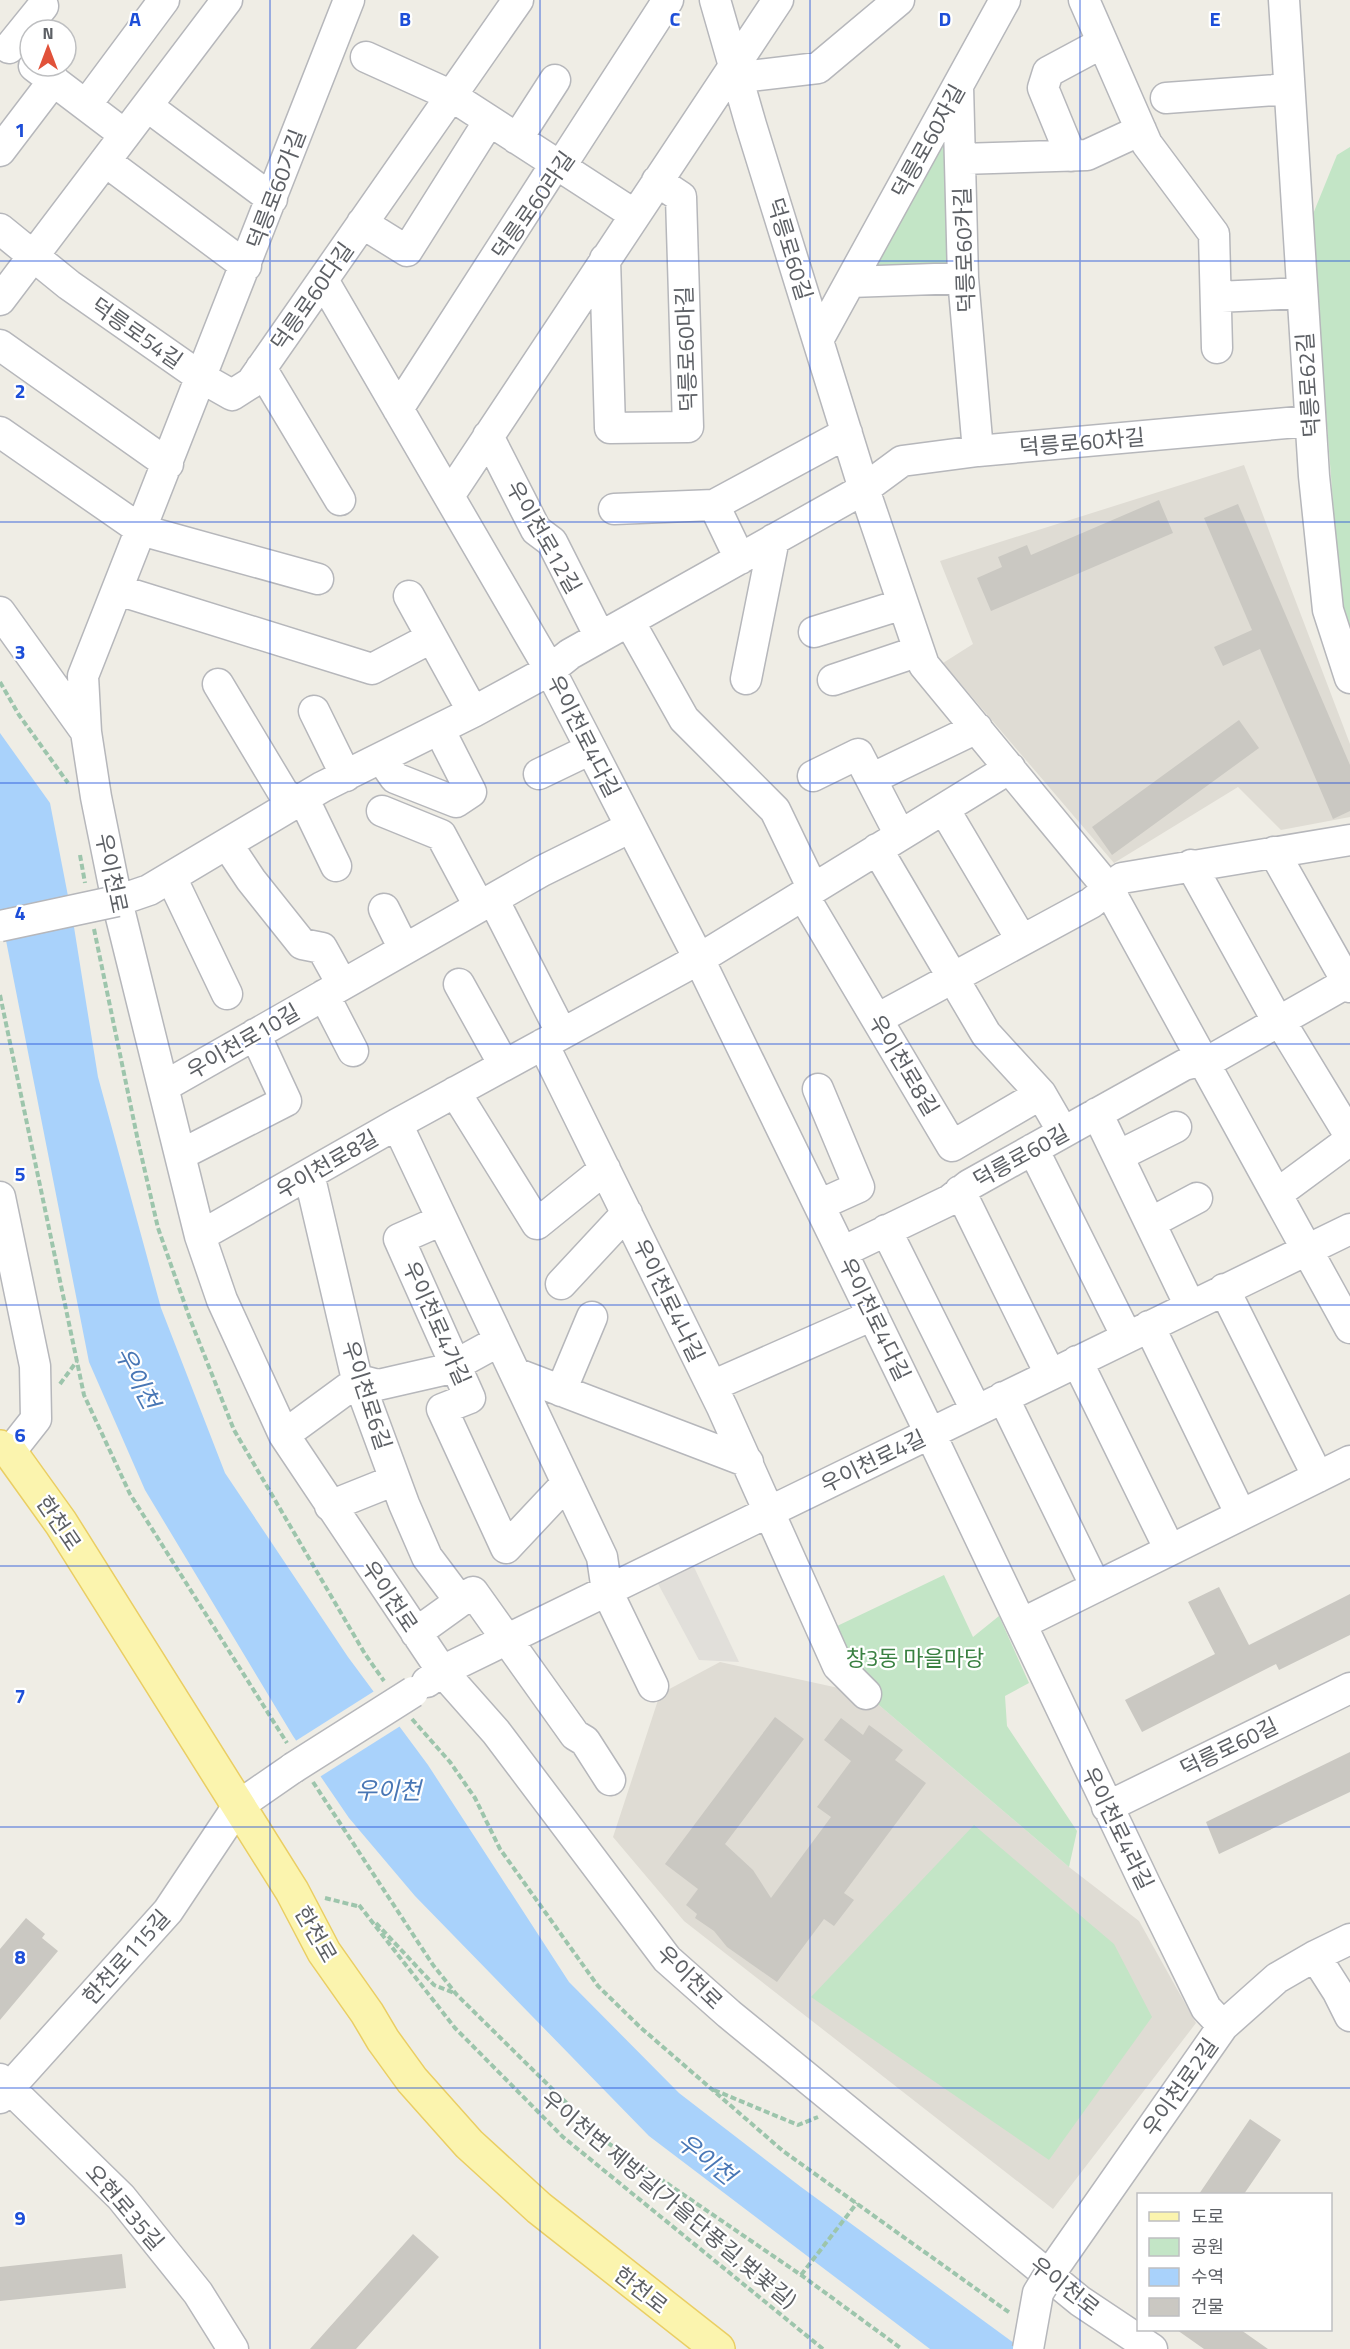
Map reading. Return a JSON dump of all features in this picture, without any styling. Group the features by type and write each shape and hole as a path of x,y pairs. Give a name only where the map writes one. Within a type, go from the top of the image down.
{"main road":[{"name":"한천로","path":"5,1449 61,1523 292,1891 324,1952 412,2080 469,2144 539,2208 718,2349"}],"street":[{"path":"86,105 164,0"},
{"path":"0,300 227,0"},
{"name":"덕릉로60가길","path":"202,378 350,0"},
{"name":"덕릉로60라길","path":"398,409 551,171 564,161 668,0"},
{"name":"덕릉로60길","path":"715,0 864,489 924,664 1108,888 1350,1328"},
{"path":"449,496 778,0"},
{"path":"734,65 750,76 818,68 899,0"},
{"name":"덕릉로60자길","path":"818,340 1005,0"},
{"path":"1084,0 1147,144 1214,234 1217,348"},
{"name":"덕릉로62길","path":"1284,0 1309,421 1328,610 1350,678"},
{"path":"13,51 41,2"},
{"name":"덕릉로60다길","path":"202,378 232,395 251,383 513,2"},
{"path":"1071,156 1043,88 1048,72 1102,43"},
{"path":"366,57 450,95 635,215"},
{"path":"0,151 41,78"},
{"path":"51,78 125,135"},
{"path":"517,139 555,80"},
{"path":"958,86 960,159"},
{"path":"1166,98 1289,89"},
{"path":"147,106 272,199"},
{"name":"덕릉로60다길","path":"362,223 406,251 489,121"},
{"name":"덕릉로60카길","path":"978,452 963,278 960,159 1087,155 1142,130"},
{"path":"105,161 246,266"},
{"name":"덕릉로60마길","path":"605,259 610,428 688,427 681,197 657,181"},
{"name":"덕릉로54길","path":"0,230 69,285 202,378 83,676 86,732"},
{"path":"850,282 963,278"},
{"name":"우이천로4다길","path":"323,280 550,670 699,959 930,1433"},
{"path":"1216,297 1302,293"},
{"path":"0,345 168,464"},
{"name":"덕릉로60다길","path":"261,368 340,500"},
{"name":"덕릉로60차길","path":"864,489 902,461 1309,421"},
{"path":"0,432 141,531 318,579"},
{"path":"614,508 714,505 847,433"},
{"name":"우이천로12길","path":"488,436 536,531 552,542 600,637"},
{"path":"0,926 117,901 149,890 298,801 550,670 570,654 864,489"},
{"path":"714,505 740,558"},
{"path":"746,679 774,539"},
{"path":"118,590 372,669 431,638"},
{"path":"409,596 473,711"},
{"path":"814,632 903,604"},
{"name":"우이천로","path":"0,612 86,732 96,797 117,901 200,1236 222,1300 284,1435 330,1506 442,1671 496,1732 667,1959 729,2014 1080,2301 1152,2349"},
{"name":"우이천로8길","path":"629,621 684,719 775,810 808,892 877,1019 952,1146 1041,1094"},
{"path":"832,680 919,651"},
{"path":"44,672 58,678 71,679 83,676"},
{"path":"218,684 284,794 308,808 336,866"},
{"path":"314,711 346,776"},
{"path":"871,779 977,728"},
{"path":"381,758 395,778 456,802 471,792 439,729"},
{"path":"539,774 591,749"},
{"path":"813,776 858,754 871,779 889,842 953,976 986,1034 1041,1094 1063,1132"},
{"name":"우이천로8길","path":"200,1236 397,1124 699,959 1010,768"},
{"path":"944,809 1021,939"},
{"path":"382,811 441,836 486,903 553,1039"},
{"name":"우이천로10길","path":"163,1087 542,871 631,827"},
{"path":"877,1019 1091,903 1122,878 1350,840"},
{"path":"227,844 251,880 302,944 322,948 333,989"},
{"name":"덕릉로60길","path":"842,1252 950,1200 960,1191 1184,1065 1216,1057 1349,983 1274,852"},
{"path":"1191,865 1273,1013 1350,1138 1276,1194"},
{"path":"171,877 227,994"},
{"path":"384,909 404,949"},
{"path":"459,984 504,1065"},
{"name":"우이천로10길","path":"333,989 353,1051"},
{"path":"180,1155 286,1101 255,1034"},
{"name":"우이천로4나길","path":"553,1039 605,1170 712,1386 770,1511"},
{"path":"818,1089 859,1187 819,1205"},
{"path":"455,1092 537,1224 605,1170"},
{"path":"1097,1113 1190,1306"},
{"path":"397,1124 602,1557 607,1591 653,1686"},
{"path":"1118,1156 1176,1127"},
{"path":"1033,1149 1240,1515"},
{"name":"우이천로6길","path":"309,1174 359,1380 395,1480 428,1557 466,1597"},
{"path":"960,1191 1050,1374"},
{"path":"0,1197 35,1366 36,1419 5,1449"},
{"path":"1150,1223 1197,1198"},
{"name":"우이천로4나길","path":"561,1284 627,1213"},
{"name":"우이천로4가길","path":"442,1221 399,1239 470,1398 442,1409 506,1548 567,1483"},
{"path":"1307,1249 1350,1228"},
{"path":"886,1230 976,1410"},
{"name":"우이천로4길","path":"238,1806 442,1671 1307,1249"},
{"path":"1224,1289 1318,1477"},
{"name":"우이천로4나길","path":"712,1386 873,1315"},
{"path":"561,1391 592,1317"},
{"path":"284,1435 359,1380 378,1385 448,1369 500,1341"},
{"path":"1077,1361 1170,1550"},
{"path":"515,1374 748,1462"},
{"path":"1003,1398 1096,1587"},
{"name":"우이천로4라길","path":"930,1433 1107,1807 1206,2008 1223,2026"},
{"path":"1021,1624 1350,1461"},
{"path":"330,1506 395,1480"},
{"path":"770,1511 838,1666 866,1694"},
{"path":"416,1633 466,1597 508,1639 575,1735 585,1741 610,1780"},
{"name":"덕릉로60길","path":"1107,1807 1350,1688"},
{"name":"한천로115길","path":"3,2088 168,1911 238,1806"},
{"name":"우이천로2길","path":"1028,2349 1038,2293 1223,2026 1277,1978 1315,1956 1350,1940"},
{"path":"1315,1956 1350,2016"},
{"name":"오현로35길","path":"3,2088 121,2197 198,2293 233,2349"}],"path":[{"path":"292,1891 359,1905 434,1985 457,1995"},
{"name":"우이천변 제방길(가을단풍길,벚꽃길)","path":"359,1905 455,2028 563,2137 823,2349"},
{"path":"710,2089 798,2125 843,2105"},
{"path":"801,2275 857,2203"}],"shaded area":[{"path":"1244,465 1350,744 1350,817 1281,830 1238,787 1114,863 943,663 973,644 940,561"},
{"path":"693,1565 739,1662 699,1660 656,1580"},
{"path":"720,1662 866,1694 1069,1867 1139,1921 1196,2023 1053,2209 684,1921 613,1837 660,1694"}],"green space":[{"path":"955,96 960,275 855,280"},
{"path":"1350,147 1350,634 1341,605 1311,219 1337,155"},
{"name":"창3동 마을마당","path":"944,1575 973,1637 999,1616 1029,1683 1005,1696 1007,1726 1077,1831 1069,1867 866,1694 835,1627"},
{"path":"974,1825 1114,1944 1152,2017 1049,2160 811,1997"}],"water":[{"name":"우이천","path":"0,733 50,803 74,927 98,1077 161,1308 225,1473 348,1657 428,1765 569,1982 679,2093 801,2187 1022,2349 930,2349 649,2136 415,1896 349,1818 293,1736 145,1490 89,1362 0,910"}],"pier":[{"path":"376,1690 402,1725 318,1778 294,1742"}],"building":[{"path":"1159,500 1173,533 991,611 977,578 1002,567 998,557 1027,545 1031,555"},
{"path":"1238,504 1350,765 1350,811 1333,819 1260,649 1223,666 1214,647 1252,630 1204,518"},
{"path":"1239,720 1259,748 1112,855 1092,827"},
{"path":"1219,1587 1249,1645 1350,1594 1350,1635 1279,1670 1276,1664 1142,1732 1125,1700 1215,1654 1188,1602"},
{"path":"775,1717 804,1739 725,1844 753,1870 771,1898 831,1817 817,1807 851,1761 824,1740 841,1718 863,1735 869,1725 903,1750 895,1760 926,1783 844,1893 854,1900 834,1926 824,1919 777,1982 727,1947 714,1931 695,1918 697,1914 686,1905 698,1889 665,1864"},
{"path":"1350,1752 1350,1792 1219,1854 1206,1822"},
{"path":"26,1918 45,1934 42,1938 58,1951 0,2020 0,1949"},
{"path":"1250,2119 1281,2140 1245,2193 1200,2193"},
{"path":"413,2234 439,2257 356,2349 310,2349"},
{"path":"122,2254 126,2288 0,2301 0,2267"},
{"path":"1178,2331 1242,2331 1268,2349 1204,2349"}]}
